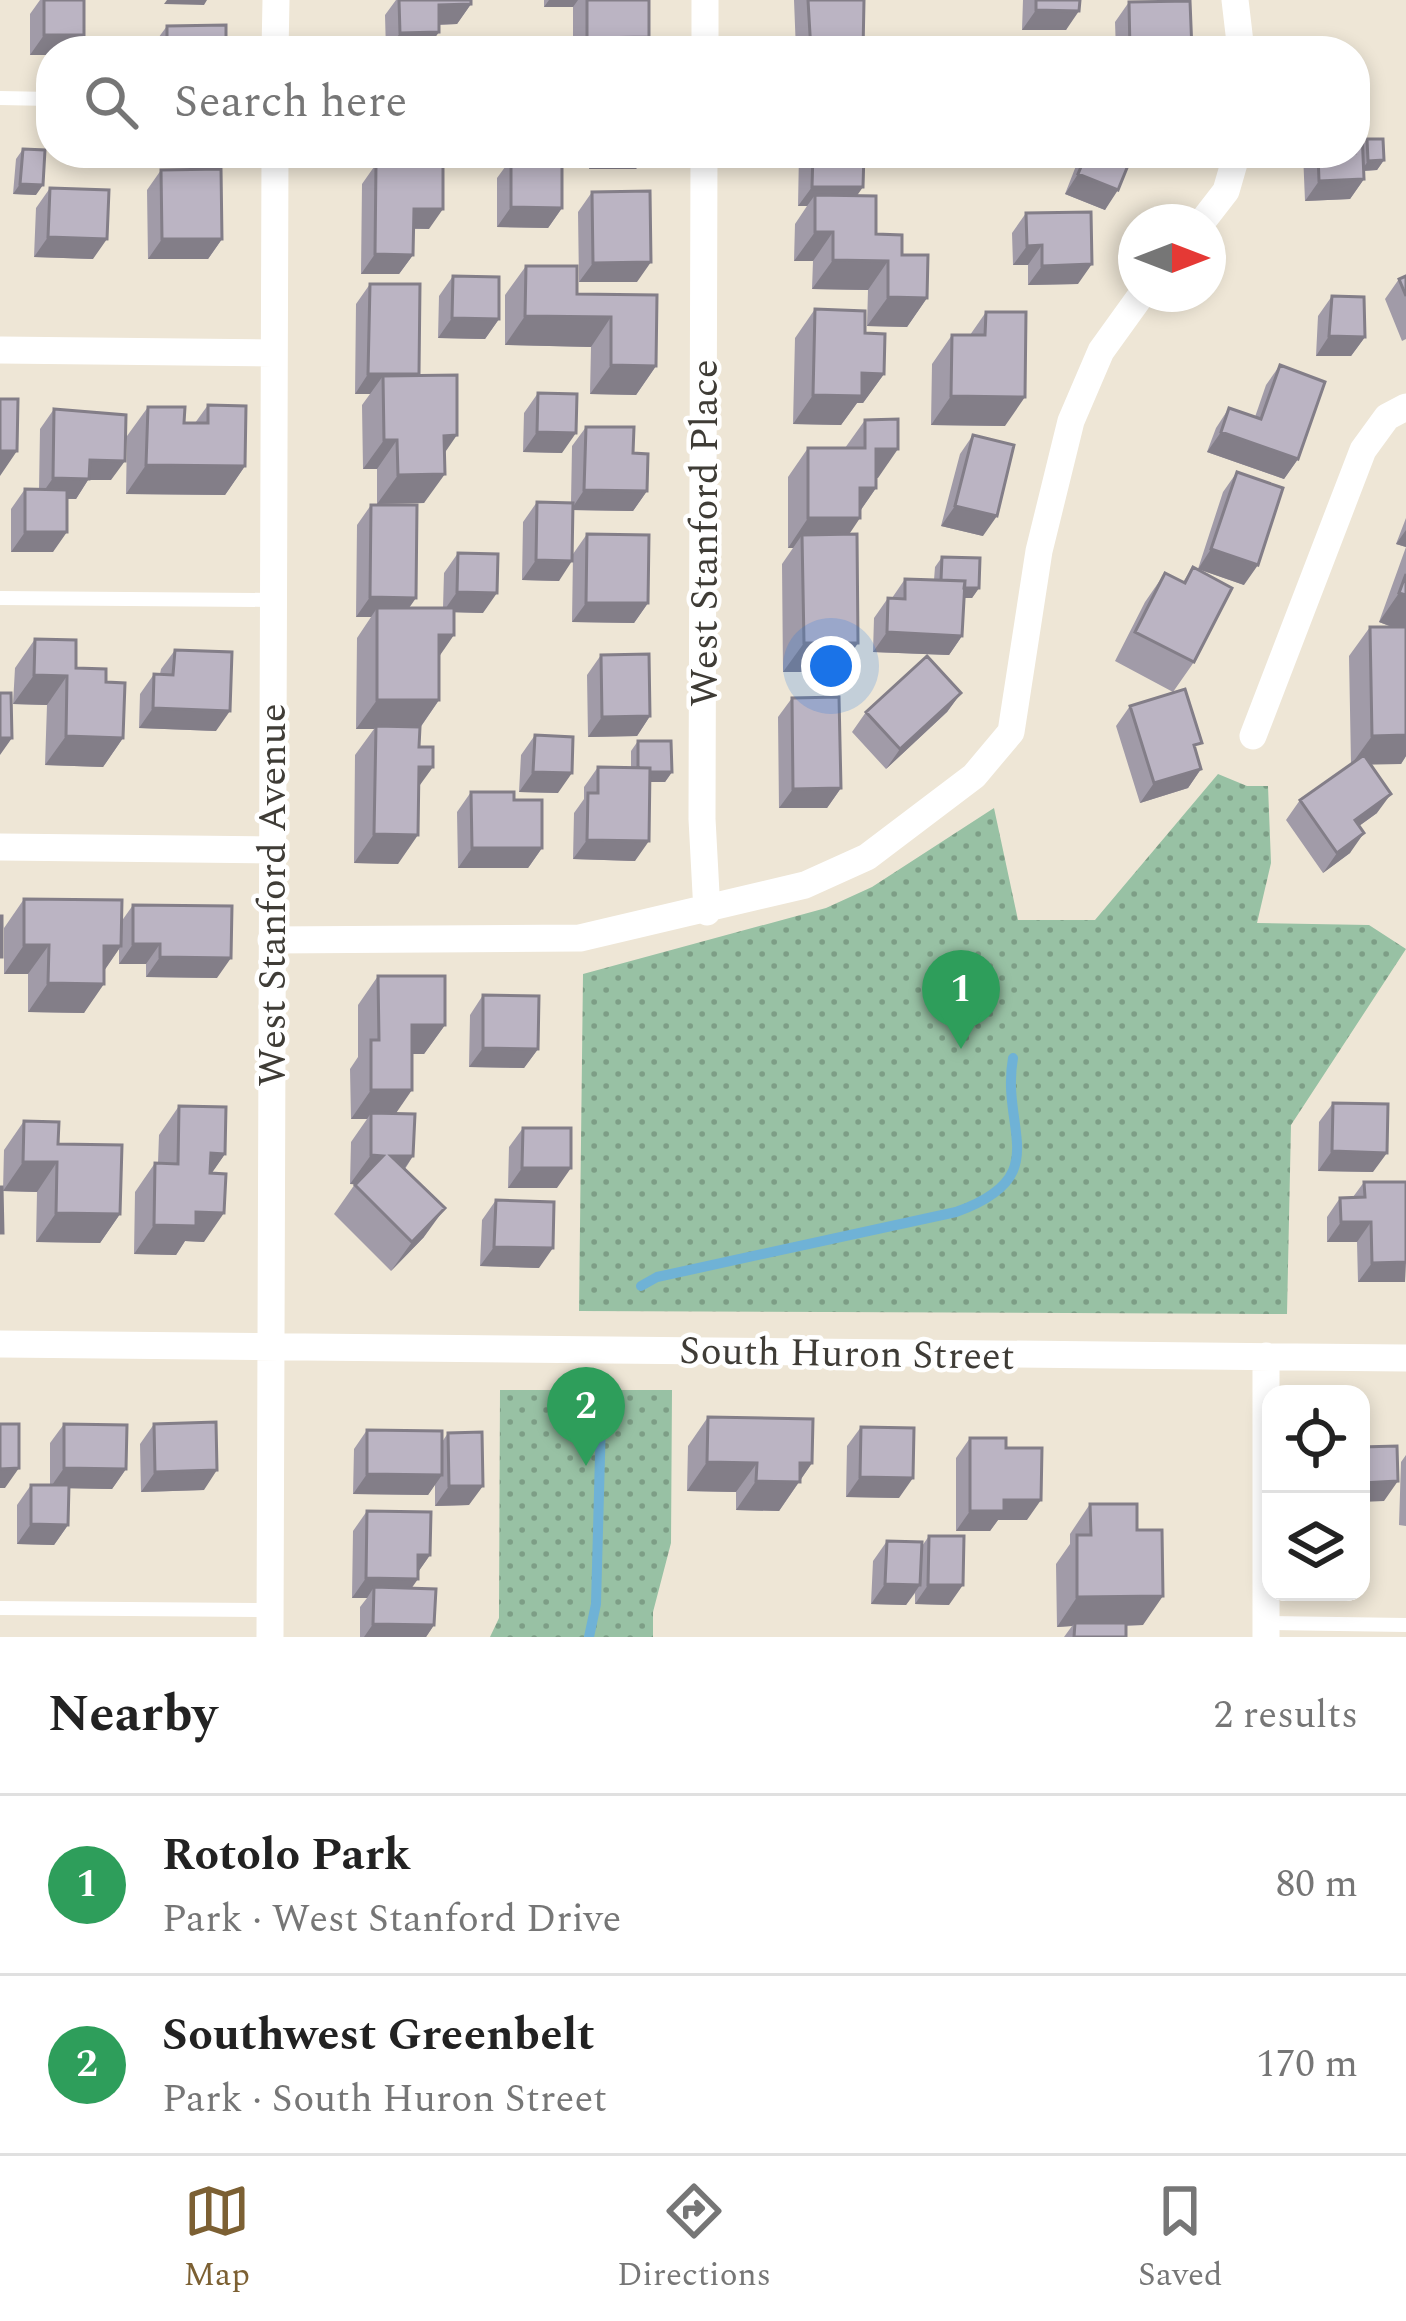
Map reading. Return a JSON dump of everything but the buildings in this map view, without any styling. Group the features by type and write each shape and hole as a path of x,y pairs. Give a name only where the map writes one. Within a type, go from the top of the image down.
{"street":[{"path":"275,36 276,0"},
{"path":"704,36 705,0"},
{"path":"1235,0 1239,36"},
{"name":"West Stanford Avenue","path":"270,1623 274,168"},
{"name":"West Stanford Place","path":"704,168 702,818 707,912"},
{"path":"1216,204 1226,191 1233,168"},
{"path":"271,940 554,941 707,912 805,885 867,857 974,776 1000,750 1015,720 1039,551 1071,421 1101,351 1129,312"},
{"path":"0,350 273,352"},
{"path":"1253,736 1364,450 1387,417 1406,407"},
{"path":"0,847 271,850"},
{"name":"South Huron Street","path":"0,1344 1406,1358"},
{"path":"1266,1356 1266,1630"}],"lane":[{"path":"0,98 36,99"},
{"path":"0,598 272,600"},
{"path":"0,1608 270,1623"},
{"path":"1266,1630 1406,1625"}],"green space":[{"path":"1218,774 1247,786 1268,786 1271,863 1257,923 1369,925 1406,949 1291,1125 1287,1314 579,1311 583,974 826,908 872,887 994,808 1018,920 1095,920"},
{"path":"500,1390 672,1390 671,1543 653,1612 653,1637 490,1637 499,1618"}],"waterway":[{"path":"641,1286 657,1277 956,1212 987,1198 1005,1183 1015,1166 1013,1058"},
{"path":"589,1637 596,1604 601,1419"}],"place":[{"name":"Rotolo Park","path":"961,1049"},
{"name":"Southwest Greenbelt","path":"586,1466"}]}
